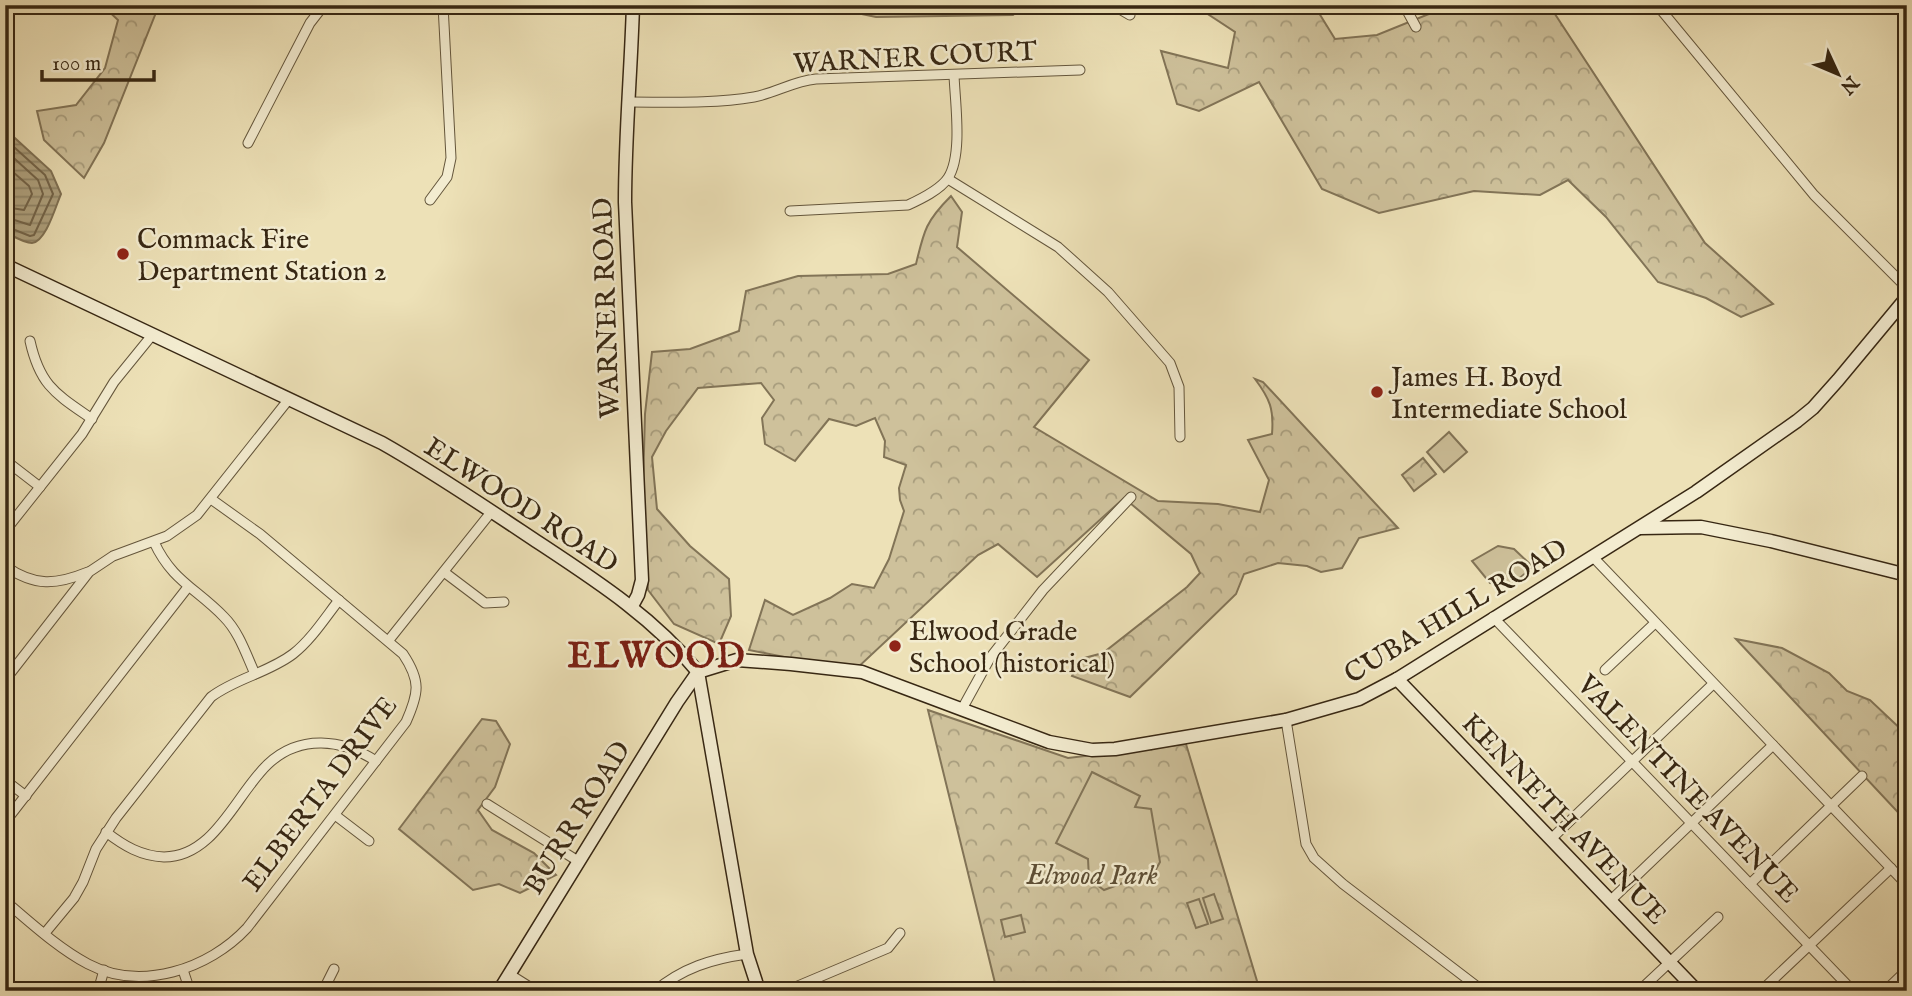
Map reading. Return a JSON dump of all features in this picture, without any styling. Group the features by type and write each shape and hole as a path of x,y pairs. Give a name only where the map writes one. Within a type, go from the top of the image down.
{"main road":[{"name":"WARNER ROAD","path":"632,606 642,580 625,202 625,148 630,102 633,5"},
{"name":"ELWOOD ROAD","path":"5,265 416,462 632,606 677,646 698,672 747,954 759,991"},
{"path":"1640,528 1737,465 1813,408 1907,297"},
{"name":"CUBA HILL ROAD","path":"698,672 737,660 862,672 1049,742 1092,750 1115,749 1286,720 1359,699 1397,679 1640,528 1701,527 1771,541 1907,575"},
{"name":"BURR ROAD","path":"499,991 698,672"},
{"name":"KENNETH AVENUE","path":"1397,679 1697,991"}],"street":[{"path":"248,143 310,23 324,5"},
{"path":"430,200 447,177 451,158 443,5"},
{"path":"1113,5 1130,15"},
{"path":"1404,5 1416,27"},
{"path":"1657,5 1814,195 1907,288"},
{"name":"WARNER COURT","path":"630,102 738,99 759,96 816,79 1080,70"},
{"path":"790,211 908,205 948,179 956,157 954,75"},
{"path":"948,179 1058,247 1108,292 1170,363 1179,387 1180,437"},
{"path":"5,531 92,419 114,382 153,334"},
{"path":"30,341 43,380 57,394 92,419"},
{"path":"5,566 36,581 56,583 89,572 113,556 155,542 181,527 211,499 289,399"},
{"path":"5,460 40,487"},
{"path":"961,709 990,658 1043,590 1131,497"},
{"name":"ELBERTA DRIVE","path":"5,901 88,963 104,970 147,975 183,970 204,961 238,938 406,722 416,700 417,680 403,654 260,534 211,499"},
{"path":"389,640 492,511"},
{"path":"155,542 168,568 225,618 237,633 255,674"},
{"path":"1592,556 1907,885"},
{"path":"7,676 89,572"},
{"path":"444,572 485,603 504,602"},
{"path":"5,822 188,587"},
{"path":"45,933 74,898 106,832 211,697 223,688 293,654 339,600"},
{"name":"VALENTINE AVENUE","path":"1493,617 1853,991"},
{"path":"1605,670 1655,623"},
{"path":"1552,839 1713,684"},
{"path":"1286,720 1306,844 1314,858 1343,884 1483,991"},
{"path":"106,832 121,844 152,856 169,857 185,853 209,837 269,763 284,753 314,743 328,743 346,745 376,761"},
{"path":"1610,901 1773,745"},
{"path":"1750,884 1862,776"},
{"path":"5,780 26,796"},
{"path":"487,804 578,861"},
{"path":"335,815 369,841"},
{"path":"1761,991 1891,868"},
{"path":"1639,991 1718,917"},
{"path":"786,991 888,948 900,933"},
{"path":"655,991 701,963 747,954"},
{"path":"323,991 334,969"},
{"path":"98,991 104,970"},
{"path":"183,970 190,991"},
{"path":"1885,991 1907,970"},
{"path":"509,974 536,991"}],"green space":[{"path":"102,5 159,5 104,143 84,178 44,140 37,111 76,105 105,68 118,20"},
{"path":"842,5 1024,5 1013,15 876,17 842,10"},
{"path":"1194,5 1314,5 1335,39 1377,35 1451,5 1549,5 1705,243 1773,304 1741,317 1706,298 1658,282 1606,217 1568,180 1540,195 1474,191 1379,213 1322,189 1259,82 1199,111 1177,104 1161,51 1228,68 1235,32"},
{"path":"951,196 962,212 957,247 1089,360 1034,427 1158,501 1218,504 1260,512 1269,480 1248,440 1272,434 1272,418 1267,399 1255,379 1263,382 1398,528 1359,538 1342,568 1321,572 1307,566 1278,563 1244,574 1236,594 1130,697 1072,676 1080,659 1103,653 1187,587 1200,573 1191,554 1124,498 1037,577 998,544 978,555 854,671 749,650 765,600 793,615 830,598 852,584 874,588 889,559 904,511 899,488 906,465 884,457 885,441 875,418 856,426 829,419 795,461 765,444 762,418 774,400 761,383 698,388 666,431 652,457 657,509 690,546 729,579 731,616 719,644 674,624 648,590 643,487 645,414 652,352 690,349 739,331 746,291 798,276 888,274 916,264 927,227"},
{"path":"1449,432 1467,452 1444,472 1427,452"},
{"path":"1423,458 1436,474 1414,491 1402,475"},
{"path":"1498,546 1514,549 1533,567 1511,585 1490,583 1472,561"},
{"path":"1736,639 1782,648 1829,673 1847,691 1870,700 1907,735 1907,822"},
{"name":"Elwood Park","path":"928,710 1068,758 1186,744 1260,991 997,991"},
{"path":"482,719 496,721 510,744 495,787 478,810 492,830 534,853 556,875 520,893 499,884 473,890 399,829"},
{"path":"1092,772 1140,796 1135,807 1151,809 1160,862 1155,871 1104,890 1089,879 1088,859 1056,843"},
{"path":"1214,894 1223,919 1211,923 1203,898"},
{"path":"1199,899 1208,924 1196,928 1187,903"},
{"path":"1021,915 1025,932 1005,937 1001,920"}],"water":[{"path":"5,129 51,171 61,194 46,230 32,243 5,232"}],"place":[{"name":"Commack Fire Department Station 2","path":"123,254"},
{"name":"James H. Boyd Intermediate School","path":"1377,392"},
{"name":"Elwood Grade School (historical)","path":"895,646"}],"district":[{"name":"ELWOOD","path":"657,655"}]}
